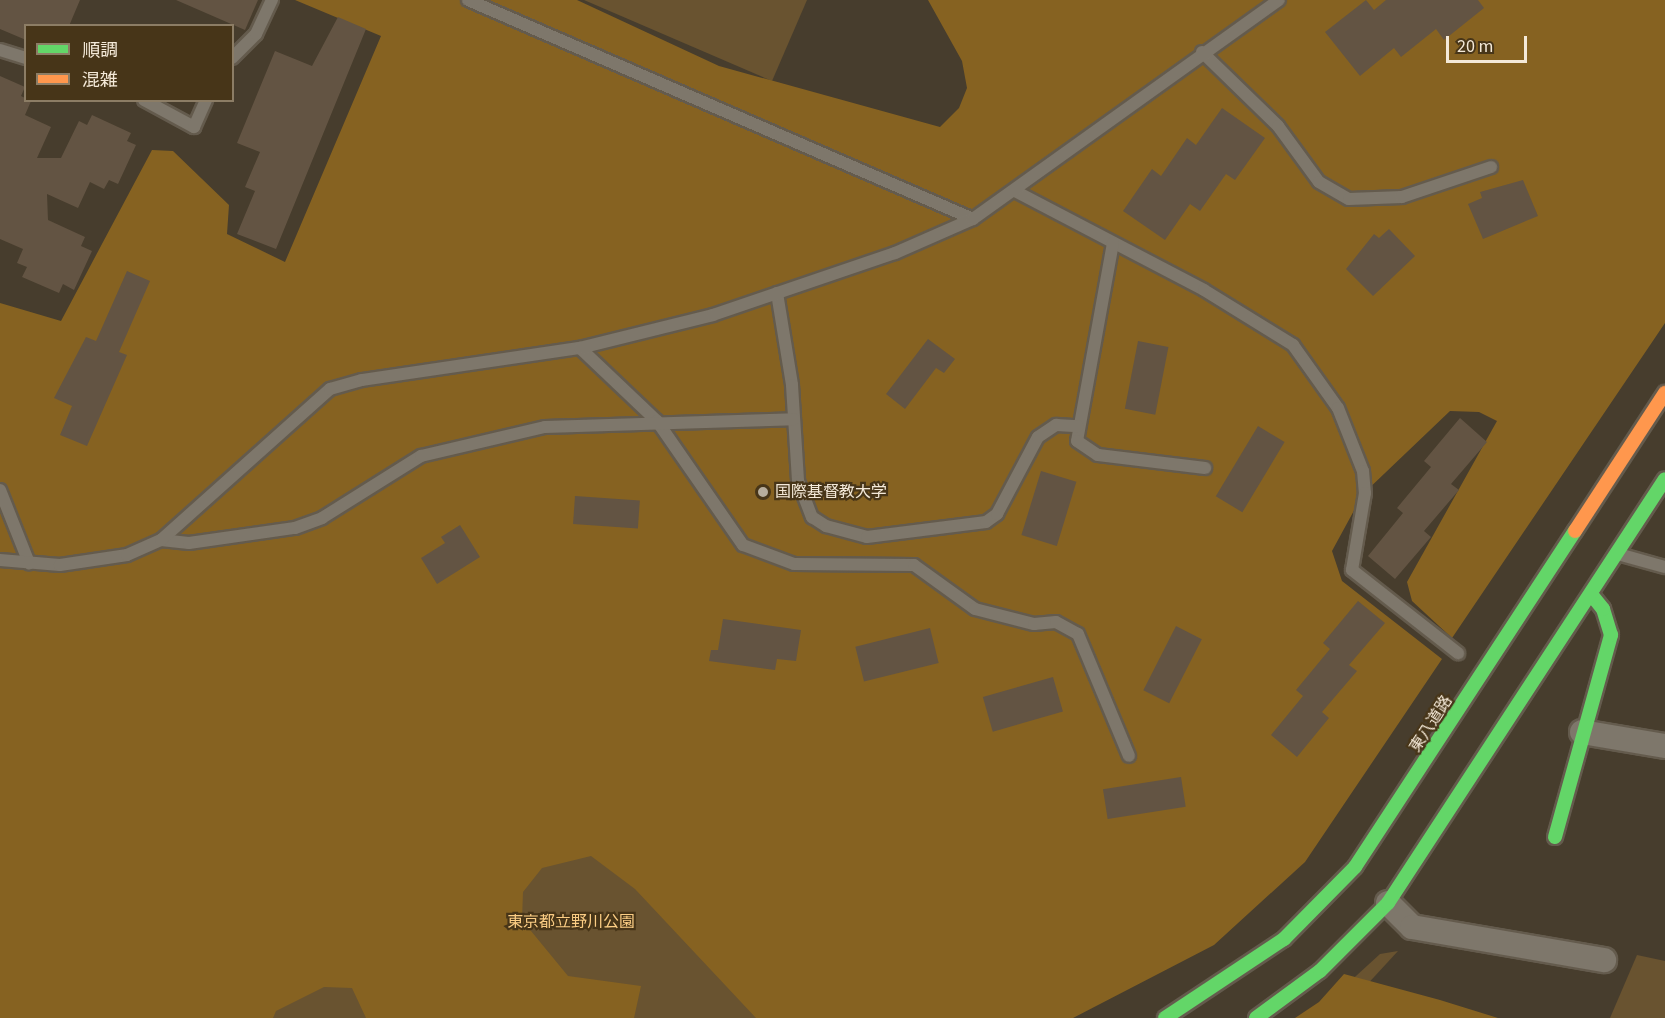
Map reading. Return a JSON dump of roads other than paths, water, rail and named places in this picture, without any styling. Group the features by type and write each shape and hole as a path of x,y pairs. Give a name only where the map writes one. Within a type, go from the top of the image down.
{"main road":[{"name":"東八道路","path":"1165,1018 1284,939 1355,867 1665,393"},
{"path":"1256,1018 1320,971 1388,903 1665,479"},
{"path":"1555,837 1582,732 1611,635 1603,609 1591,594"}],"street":[{"path":"1582,732 1665,746"},
{"path":"1388,903 1412,927 1604,960"}],"lane":[{"path":"234,56 256,34 272,0"},
{"path":"468,0 973,219"},
{"path":"0,561 60,565 127,555 161,540 330,389 362,380 580,348 713,315 895,254 973,219 1015,191 1202,52 1280,0"},
{"path":"0,50 24,57"},
{"path":"1202,52 1278,126 1319,182 1349,199 1411,195 1491,167"},
{"path":"148,102 194,127 205,102"},
{"path":"1015,191 1113,243 1293,345 1338,408 1363,471 1365,493 1352,570 1458,653"},
{"path":"1113,243 1077,441 1086,452 1205,468"},
{"path":"777,292 794,419 798,481 812,517 839,532 867,537 986,522 997,514 1038,436 1056,424 1078,426"},
{"path":"580,348 657,421 727,528 763,555 794,564 914,565 975,609 1034,624 1056,622 1078,634 1129,756"},
{"path":"161,540 189,543 295,528 322,518 421,456 452,446 545,428 657,421 794,419"},
{"path":"0,490 29,563"},
{"path":"1617,554 1665,567"}],"place":[{"name":"国際基督教大学","path":"763,492"}],"park label":[{"name":"東京都立野川公園","path":"571,922"}]}
